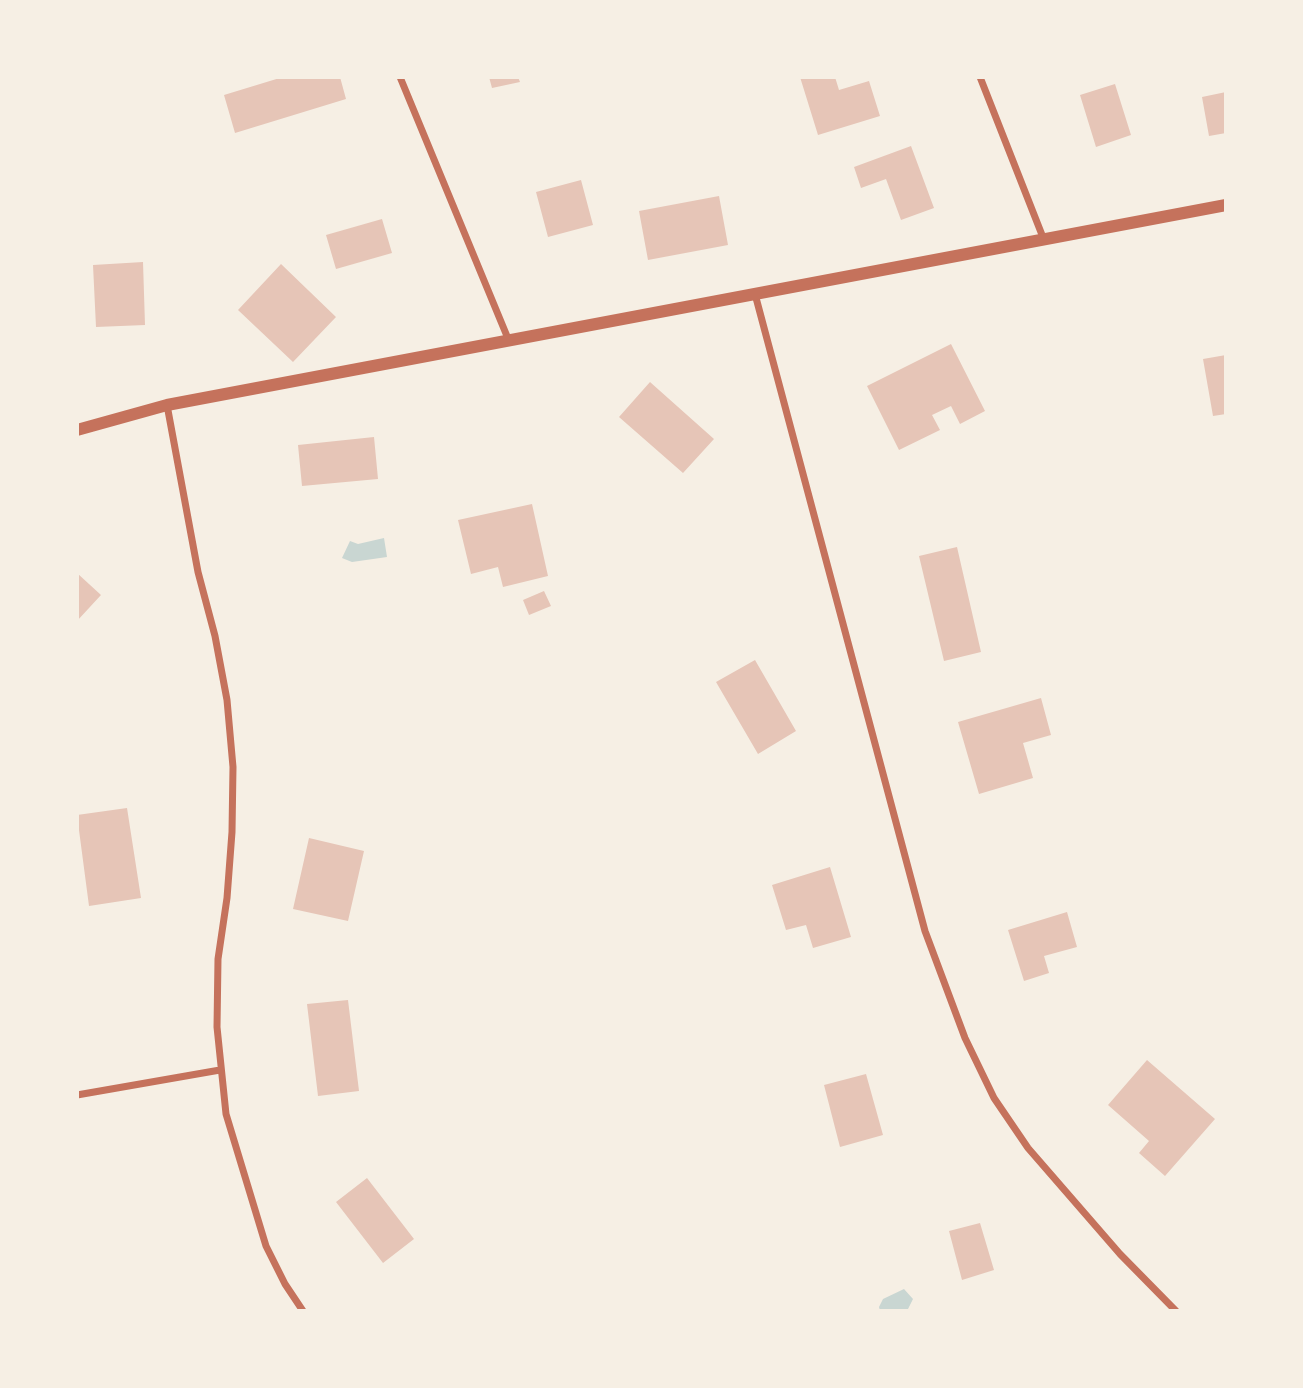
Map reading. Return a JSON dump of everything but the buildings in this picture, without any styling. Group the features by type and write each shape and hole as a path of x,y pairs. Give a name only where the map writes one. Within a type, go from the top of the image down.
{"street":[{"path":"400,77 509,341"},
{"path":"980,77 1044,240"},
{"path":"77,430 167,405 1226,205"},
{"path":"755,294 925,931 965,1038 994,1098 1028,1148 1120,1254 1176,1311"},
{"path":"167,405 198,572 222,674 233,766 227,898 218,959 217,1027 226,1114 267,1246 285,1284 303,1311"},
{"path":"77,1095 220,1070"}],"shaded area":[{"path":"384,538 387,557 352,562 342,558 350,541 358,544"},
{"path":"904,1289 913,1299 906,1311 880,1311 883,1299"}]}
